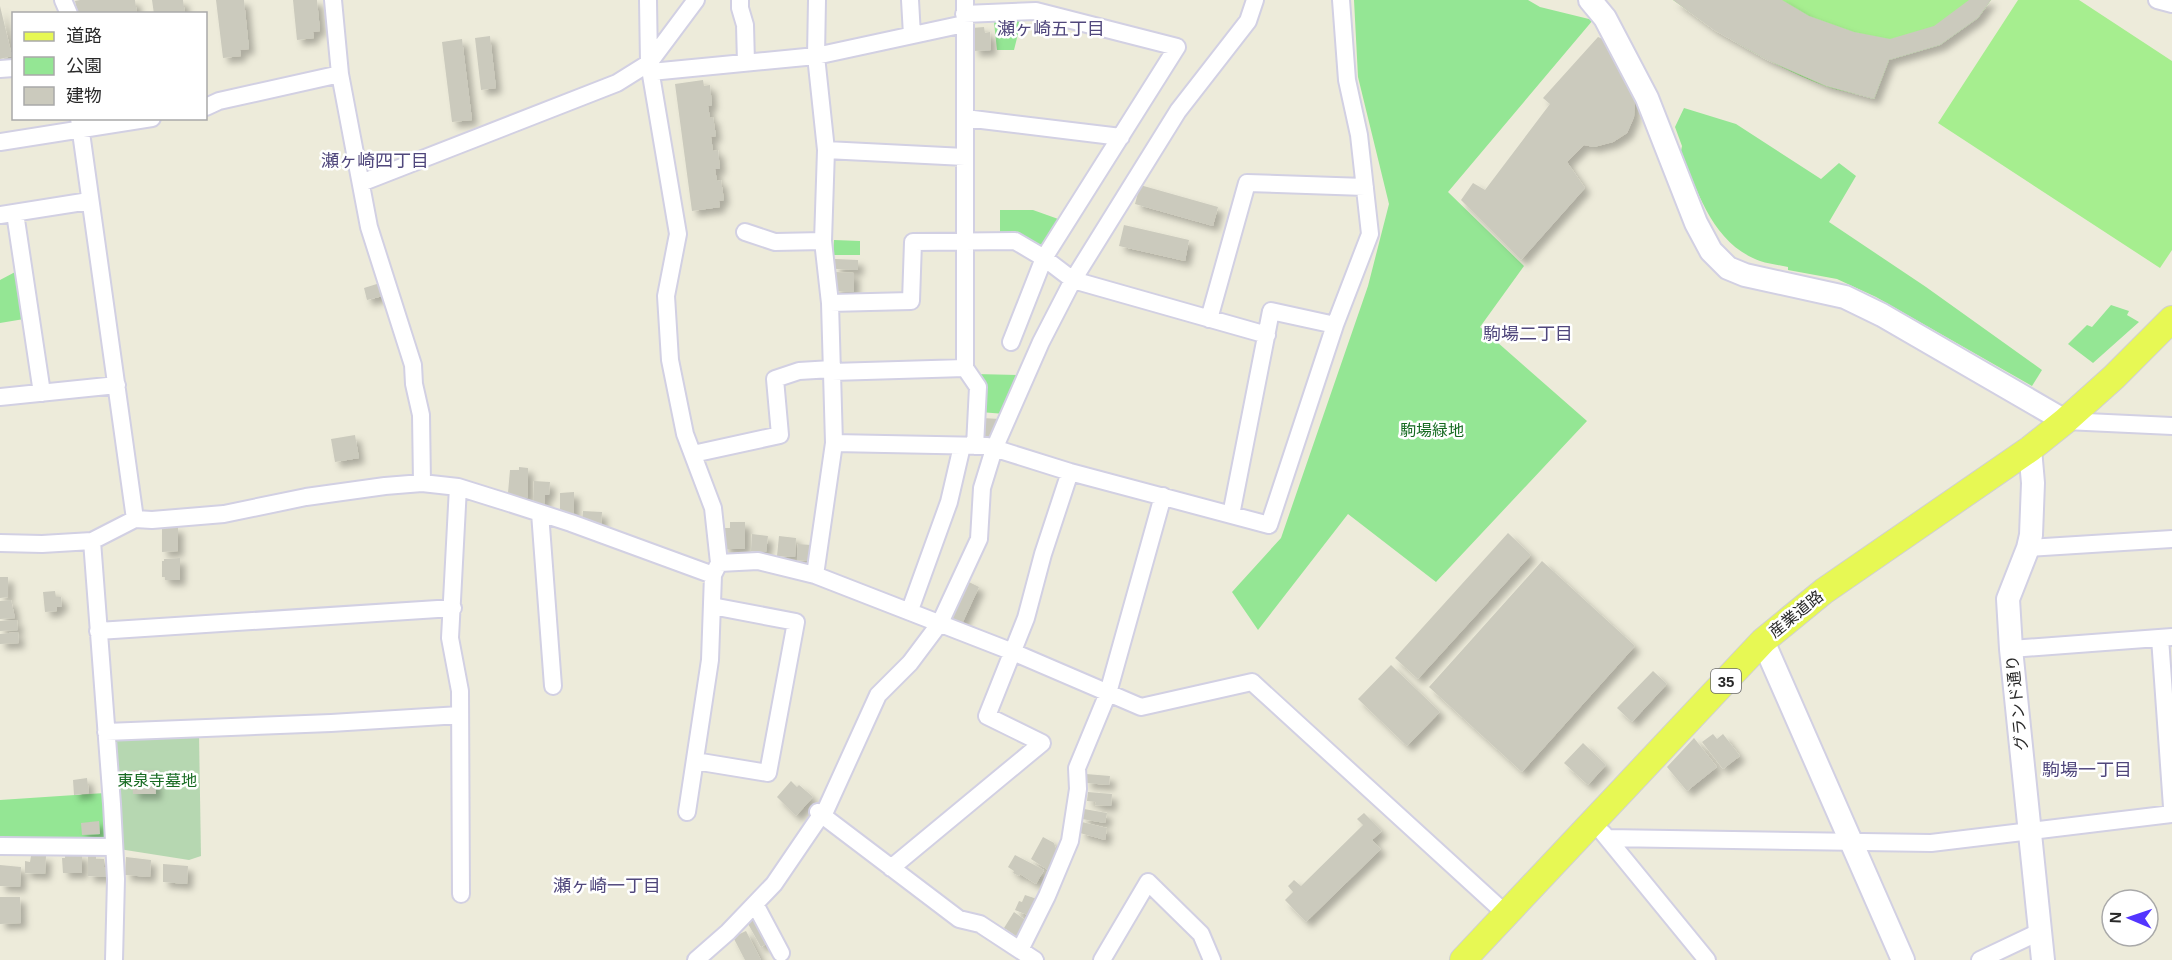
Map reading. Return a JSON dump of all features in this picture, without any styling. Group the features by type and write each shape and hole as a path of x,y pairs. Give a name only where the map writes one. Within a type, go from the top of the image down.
{"main road":[{"name":"産業道路","path":"1463,960 1506,914 1600,830 1763,641 1824,591 2030,449 2066,421 2172,319"}],"street":[{"path":"333,0 340,74 369,227 413,365 414,384 421,416 422,483"},
{"path":"648,0 650,68 678,234 666,296 670,360 685,434 713,508 716,569 710,660 687,812"},
{"path":"650,68 696,0"},
{"path":"740,0 745,25 746,63"},
{"path":"815,574 834,443 830,303 823,241 826,150 816,56 817,0"},
{"path":"910,0 912,35"},
{"path":"696,960 774,884 821,814 878,695 910,663 940,623 979,539 982,488 994,449 1041,342 1073,280 1178,111 1248,21 1255,0"},
{"path":"834,443 969,446 994,449 1070,472 1269,525 1335,325 1370,234 1359,135 1347,80 1341,0"},
{"path":"1590,0 1605,18 1647,98 1696,223 1711,251 1728,268 1745,275 1845,297 1882,315 2066,421 2172,426"},
{"path":"2157,0 2172,4"},
{"path":"361,183 650,68 746,63 816,56 912,35 964,13 1036,11 1177,47 1044,258 1011,342"},
{"path":"910,610 969,446 978,387 965,368 964,13"},
{"path":"207,107 219,101 340,74"},
{"path":"965,118 1121,137"},
{"path":"0,142 80,124 128,120"},
{"path":"80,124 135,519"},
{"path":"826,150 965,157"},
{"path":"1209,319 1247,183 1365,187"},
{"path":"42,393 8,214 89,201"},
{"path":"745,232 775,242 823,241"},
{"path":"830,303 911,301 913,242 1015,241 1044,258 1073,280 1267,335"},
{"path":"1231,515 1271,311 1335,325"},
{"path":"693,454 780,435 775,379 799,371 965,368"},
{"path":"0,398 117,385"},
{"name":"グランド通り","path":"2030,449 2033,483 2031,535 2008,599 2011,649 2043,960"},
{"path":"891,868 1042,742 987,716 1026,618 1043,555 1070,472"},
{"path":"0,543 42,544 92,541 135,519 152,520 224,514 306,497 422,483 458,487 716,569 758,561 815,574 1013,652 1141,707 1252,682 1506,914"},
{"path":"458,487 450,638 460,691 461,894"},
{"path":"1020,950 1047,896 1070,842 1078,789 1077,768 1108,693 1162,496"},
{"path":"540,513 553,686"},
{"path":"2028,548 2172,539"},
{"path":"92,541 116,879 114,960"},
{"path":"695,761 768,773 796,622 712,606"},
{"path":"98,631 453,608"},
{"path":"2011,649 2166,638 2172,807"},
{"path":"1763,641 1903,960"},
{"path":"106,732 460,715"},
{"path":"821,814 959,919 980,924 1035,960"},
{"path":"1600,830 1850,842 1931,843 2172,814"},
{"path":"1600,830 1707,960"},
{"path":"0,846 114,847"},
{"path":"1102,960 1148,882 1201,934 1212,960"},
{"path":"755,904 781,953"},
{"path":"1980,960 2039,932"}],"green space":[{"name":"駒場緑地","path":"1354,0 1528,0 1540,7 1593,20 1448,192 1524,266 1480,327 1587,421 1436,582 1348,514 1258,630 1232,592 1281,538 1368,286 1389,204 1358,77"},
{"path":"1673,0 1991,0 1978,18 1940,45 1889,60 1874,99 1825,86 1765,59 1727,37"},
{"path":"2018,0 2079,0 2172,61 2172,250 2160,268 1938,123"},
{"path":"1022,18 1014,50 997,50 994,22"},
{"path":"1684,108 1736,124 1821,179 1839,163 1856,176 1829,222 1926,287 2042,370 2032,386 1876,297 1837,279 1788,270 1788,267 1760,261 1730,243 1719,230 1701,200 1681,151 1682,146 1675,127"},
{"path":"1000,210 1033,210 1061,220 1044,248 1019,234 1000,232"},
{"path":"834,240 860,241 860,255 833,255"},
{"path":"17,271 24,319 0,323 0,280"},
{"path":"2111,305 2129,311 2127,315 2139,322 2093,363 2068,344 2087,325 2092,327"},
{"path":"975,374 1020,375 1005,414 980,412"},
{"name":"東泉寺墓地","path":"199,734 201,856 189,860 119,849 115,738"},
{"path":"105,793 107,842 0,840 0,800"}],"building":[{"path":"135,0 137,12 78,12 75,1"},
{"path":"152,0 183,0 185,12 154,12"},
{"path":"216,0 244,0 249,49 240,50 241,56 223,58"},
{"path":"293,0 317,0 320,31 313,32 314,38 297,40"},
{"path":"1673,0 1782,0 1809,16 1854,32 1890,39 1934,26 1969,0 1991,0 1978,18 1940,45 1889,60 1874,99 1826,86 1767,60 1714,30"},
{"path":"0,6 12,56 0,59"},
{"path":"984,27 985,33 990,32 991,50 974,51 972,28"},
{"path":"490,36 496,88 481,90 475,38"},
{"path":"1598,37 1607,41 1635,94 1634,117 1627,133 1613,142 1594,147 1584,145 1567,162 1585,188 1521,260 1461,200 1473,183 1485,190 1550,104 1543,98"},
{"path":"462,39 472,120 452,122 442,42"},
{"path":"703,80 704,86 710,85 712,105 708,106 710,118 713,117 716,136 711,137 713,151 718,150 720,169 715,169 717,181 721,180 724,200 719,201 720,207 692,211 675,84"},
{"path":"1140,185 1218,207 1213,226 1135,204"},
{"path":"1124,225 1189,240 1185,261 1119,246"},
{"path":"835,259 858,260 858,270 835,269"},
{"path":"836,272 854,273 854,292 835,291"},
{"path":"380,283 383,296 367,300 364,288"},
{"path":"982,418 1000,419 993,438 982,438"},
{"path":"355,435 359,458 335,462 331,439"},
{"path":"519,467 528,468 528,498 510,497 511,493 508,493 510,470 519,470"},
{"path":"534,481 550,482 549,495 545,495 545,505 533,505"},
{"path":"574,492 574,515 560,515 560,493"},
{"path":"583,511 602,512 601,527 582,521"},
{"path":"730,522 745,522 745,549 724,549 724,528 730,528"},
{"path":"162,527 178,527 178,551 162,552"},
{"path":"1508,533 1531,555 1418,679 1395,658"},
{"path":"752,534 768,536 766,552 751,551"},
{"path":"779,536 796,538 795,557 777,556"},
{"path":"798,544 811,545 810,561 797,560"},
{"path":"180,558 180,580 165,580 165,577 162,577 162,561"},
{"path":"1542,561 1635,646 1522,772 1429,687"},
{"path":"0,577 8,577 8,597 0,598"},
{"path":"965,580 979,587 961,626 947,619"},
{"path":"55,591 56,597 61,597 62,607 57,607 57,611 45,612 43,592"},
{"path":"11,600 15,618 0,619 0,601"},
{"path":"17,620 18,630 0,631 0,621"},
{"path":"18,632 19,643 0,644 0,634"},
{"path":"1391,665 1440,712 1407,746 1358,699"},
{"path":"1653,671 1667,684 1632,722 1617,708"},
{"path":"1713,734 1717,739 1723,734 1740,756 1723,769 1702,742"},
{"path":"1694,738 1717,767 1687,791 1667,767"},
{"path":"1583,743 1606,765 1588,785 1564,763"},
{"path":"132,770 155,770 156,794 133,794"},
{"path":"1086,774 1110,776 1109,785 1086,783"},
{"path":"87,778 89,793 74,795 73,780"},
{"path":"791,781 813,797 796,816 777,797"},
{"path":"1088,792 1112,794 1111,806 1095,805 1096,802 1087,801"},
{"path":"1084,809 1107,813 1105,823 1082,819"},
{"path":"1364,813 1382,831 1372,840 1381,849 1306,922 1285,900 1293,892 1288,886 1294,880 1301,886 1363,825 1357,819"},
{"path":"99,821 100,834 82,835 81,823"},
{"path":"1082,822 1107,828 1105,840 1080,833"},
{"path":"1043,837 1054,843 1057,852 1048,870 1031,859"},
{"path":"82,854 82,873 63,873 62,858 65,858 65,855"},
{"path":"88,855 96,855 96,859 104,859 107,877 88,876"},
{"path":"1015,855 1044,870 1036,884 1020,874 1019,876 1013,873 1014,871 1008,867"},
{"path":"31,856 46,856 45,874 25,873 25,861 30,862"},
{"path":"126,857 151,860 150,877 125,875"},
{"path":"163,864 188,866 187,884 163,882"},
{"path":"0,865 21,867 20,887 0,886"},
{"path":"1025,895 1037,899 1030,916 1015,910"},
{"path":"0,897 20,897 21,923 0,924"},
{"path":"1014,912 1028,922 1018,937 1004,928"},
{"path":"757,916 771,941 761,947 747,922"},
{"path":"746,931 761,960 745,960 733,937"}],"district":[{"name":"瀬ヶ崎五丁目","path":"1051,29"},
{"name":"瀬ヶ崎四丁目","path":"375,161"},
{"name":"駒場二丁目","path":"1528,334"},
{"name":"駒場一丁目","path":"2087,770"},
{"name":"瀬ヶ崎一丁目","path":"607,886"}]}
